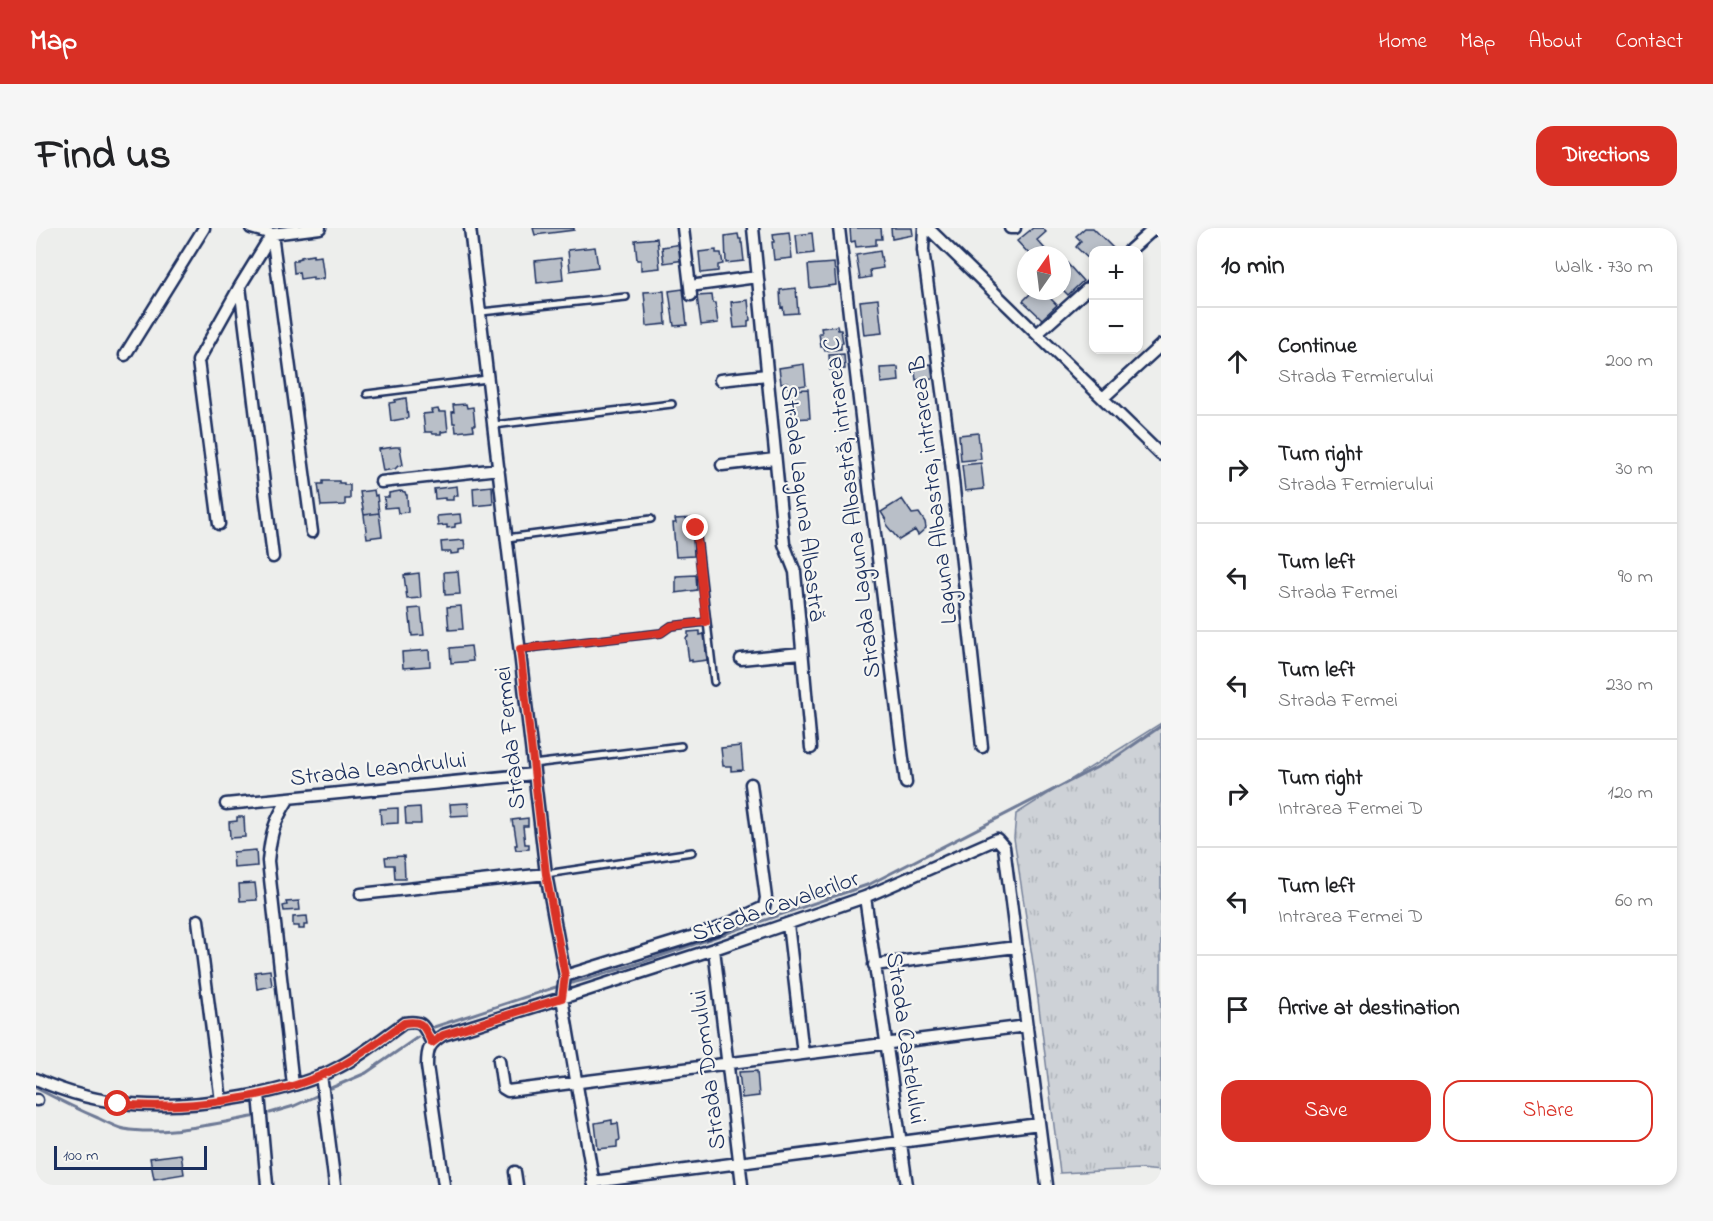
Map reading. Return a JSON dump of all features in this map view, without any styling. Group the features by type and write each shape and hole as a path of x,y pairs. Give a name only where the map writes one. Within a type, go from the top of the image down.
{"street":[{"path":"125,355 204,228"},
{"path":"251,228 272,234 320,228"},
{"name":"Strada Fermei","path":"470,228 546,874 565,976 563,994 593,1184"},
{"path":"682,228 691,295"},
{"name":"Strada Laguna Albastră","path":"753,228 784,544 795,572 811,748"},
{"name":"Strada Laguna Albastră, intrarea C","path":"839,228 906,783"},
{"path":"926,228 1038,333 1160,453"},
{"name":"Laguna Albastra, intrarea B","path":"926,228 923,250 949,443 982,747"},
{"path":"1010,228 1015,228"},
{"path":"1135,246 1155,228"},
{"path":"219,524 198,361 272,234"},
{"path":"272,234 312,532"},
{"path":"697,285 757,277"},
{"path":"240,286 273,557"},
{"path":"1038,333 1089,287"},
{"path":"1102,398 1161,345"},
{"path":"720,380 767,375"},
{"path":"722,465 775,459"},
{"path":"381,482 499,469"},
{"path":"741,659 801,653"},
{"name":"Strada Leandrului","path":"226,804 534,769"},
{"path":"565,976 717,929 764,908 766,898 751,784"},
{"path":"289,798 277,817 271,834 268,861 293,1085"},
{"name":"Strada Cavalerilor","path":"563,994 714,949 865,897 997,839 1004,847 1016,947"},
{"path":"361,894 546,874"},
{"name":"Strada Castelului","path":"865,897 907,1185"},
{"path":"198,921 221,1101"},
{"path":"788,924 803,1054"},
{"path":"874,964 1016,947 1047,1185"},
{"name":"Strada Domului","path":"714,949 742,1185"},
{"path":"444,1185 427,1066 427,1054 432,1043 443,1035 563,994"},
{"path":"36,1080 60,1089 118,1104 167,1106 207,1103 259,1094 321,1075 341,1066 404,1023 416,1021 422,1025 432,1043"},
{"path":"499,1060 503,1088 508,1091 1027,1026"},
{"path":"321,1075 335,1185"},
{"path":"259,1094 267,1185"},
{"path":"593,1184 1038,1124"},
{"path":"515,1172 517,1185"}],"lane":[{"path":"480,312 626,297"},
{"path":"367,394 488,379"},
{"path":"494,425 672,404"},
{"path":"507,538 651,519"},
{"path":"696,528 714,682"},
{"path":"520,649 661,633 671,626 706,622"},
{"path":"534,769 681,746"},
{"path":"546,874 692,852"}],"green space":[{"path":"1161,723 1161,1171 1140,1169 1060,1173 1035,976 1014,838 1016,814"}],"building":[{"path":"533,228 574,228 574,230 535,235"},
{"path":"850,228 881,228 882,239 876,239 876,245 856,247 855,241 851,242"},
{"path":"891,228 912,228 913,235 892,239"},
{"path":"1033,228 1042,228 1046,232 1037,240 1042,246 1022,246 1017,241"},
{"path":"1085,228 1093,228 1111,246 1089,246 1089,259 1076,247 1081,241 1076,236"},
{"path":"789,232 792,258 774,260 773,234"},
{"path":"812,233 814,253 798,255 796,235"},
{"path":"738,234 742,243 744,261 726,263 725,236"},
{"path":"657,238 660,268 641,270 641,260 637,260 635,240"},
{"path":"682,244 684,260 664,263 662,247"},
{"path":"595,247 598,267 570,271 568,250"},
{"path":"716,250 716,253 721,253 723,264 718,265 718,271 701,273 699,252"},
{"path":"880,251 883,268 870,270 871,277 860,279 856,255"},
{"path":"313,255 313,257 321,256 324,278 300,279 299,272 294,273 293,261"},
{"path":"561,258 563,280 537,283 535,261"},
{"path":"834,263 836,285 810,288 808,265"},
{"path":"1071,268 1083,281 1071,292"},
{"path":"796,288 798,313 784,314 783,307 781,308 780,290"},
{"path":"683,289 687,325 674,326 669,291"},
{"path":"664,291 666,324 647,326 644,292"},
{"path":"712,295 718,323 701,325 697,296"},
{"path":"878,299 882,333 864,335 860,301"},
{"path":"748,300 750,320 748,327 734,328 731,302"},
{"path":"1052,300 1057,305 1042,319 1023,301"},
{"path":"837,326 838,330 841,330 843,343 841,343 841,349 825,351 824,347 821,347 819,333 822,333 821,328"},
{"path":"844,354 845,369 830,370 829,355"},
{"path":"804,364 806,385 788,388 787,382 781,383 779,368"},
{"path":"931,364 933,378 916,380 914,365"},
{"path":"898,367 899,381 881,383 880,368"},
{"path":"808,389 810,418 792,419 790,390"},
{"path":"406,398 408,418 391,421 389,403"},
{"path":"466,404 467,408 473,407 474,430 456,432 455,423 453,423 453,405"},
{"path":"438,409 439,412 446,412 448,431 441,432 441,434 425,432 423,414 432,413 431,410"},
{"path":"978,433 981,459 961,461 959,435"},
{"path":"400,447 403,465 383,471 379,449"},
{"path":"981,463 984,489 965,491 962,465"},
{"path":"323,481 339,481 344,485 350,485 350,499 345,499 345,505 321,506 318,484 323,484"},
{"path":"457,486 458,496 453,496 453,500 435,499 434,489"},
{"path":"492,486 493,504 474,506 473,488"},
{"path":"374,490 375,496 377,495 379,513 364,515 360,492"},
{"path":"400,491 407,495 408,512 398,513 397,507 385,508 384,497 389,497 389,493"},
{"path":"902,499 912,514 919,513 926,528 918,535 915,530 899,540 887,526 881,512"},
{"path":"379,513 382,536 367,538 364,515"},
{"path":"460,514 461,523 455,524 455,527 438,526 437,516"},
{"path":"692,518 694,556 676,557 673,523 676,523 675,519"},
{"path":"464,540 465,549 459,550 459,553 442,552 441,542"},
{"path":"458,571 460,594 445,595 444,572"},
{"path":"419,573 421,598 407,599 404,575"},
{"path":"696,575 697,590 676,593 676,576"},
{"path":"461,606 463,629 449,630 447,607"},
{"path":"421,608 424,635 412,636 409,609"},
{"path":"700,631 700,635 704,634 707,660 692,662 692,660 689,661 686,638 688,632"},
{"path":"471,646 473,661 451,663 450,648"},
{"path":"429,650 430,666 403,668 402,652"},
{"path":"741,746 743,770 731,771 731,766 723,766 721,748"},
{"path":"468,803 469,815 451,816 450,804"},
{"path":"420,807 421,824 406,824 405,808"},
{"path":"398,808 398,823 381,824 380,809"},
{"path":"237,817 244,817 245,837 230,838 229,822 237,821"},
{"path":"528,818 528,826 523,826 525,844 529,844 529,849 516,850 512,820"},
{"path":"256,850 257,866 234,868 233,852"},
{"path":"404,856 405,879 395,879 394,865 386,865 385,857"},
{"path":"255,883 257,900 240,901 239,884"},
{"path":"299,901 300,910 284,911 283,906 287,905 286,902"},
{"path":"307,916 308,925 304,925 304,929 293,926 293,917"},
{"path":"270,970 272,986 257,989 255,972"},
{"path":"757,1071 759,1096 742,1098 739,1072"},
{"path":"612,1120 612,1124 618,1123 620,1140 617,1141 617,1147 598,1149 595,1123"},
{"path":"181,1154 184,1174 154,1179 150,1158"}],"waterway":[{"path":"434,1027 556,987 643,962 870,884 1113,759 1161,726"},
{"path":"331,1088 366,1073 418,1037"},
{"path":"36,1088 124,1129 171,1130 252,1117"},
{"path":"270,1113 316,1096"}],"route":[{"path":"118,1104 167,1106 207,1103 259,1094 304,1082 341,1066 404,1023 416,1021 422,1025 432,1043 443,1035 562,998 565,976 546,874 520,649 661,633 671,626 706,622 696,528"}]}
